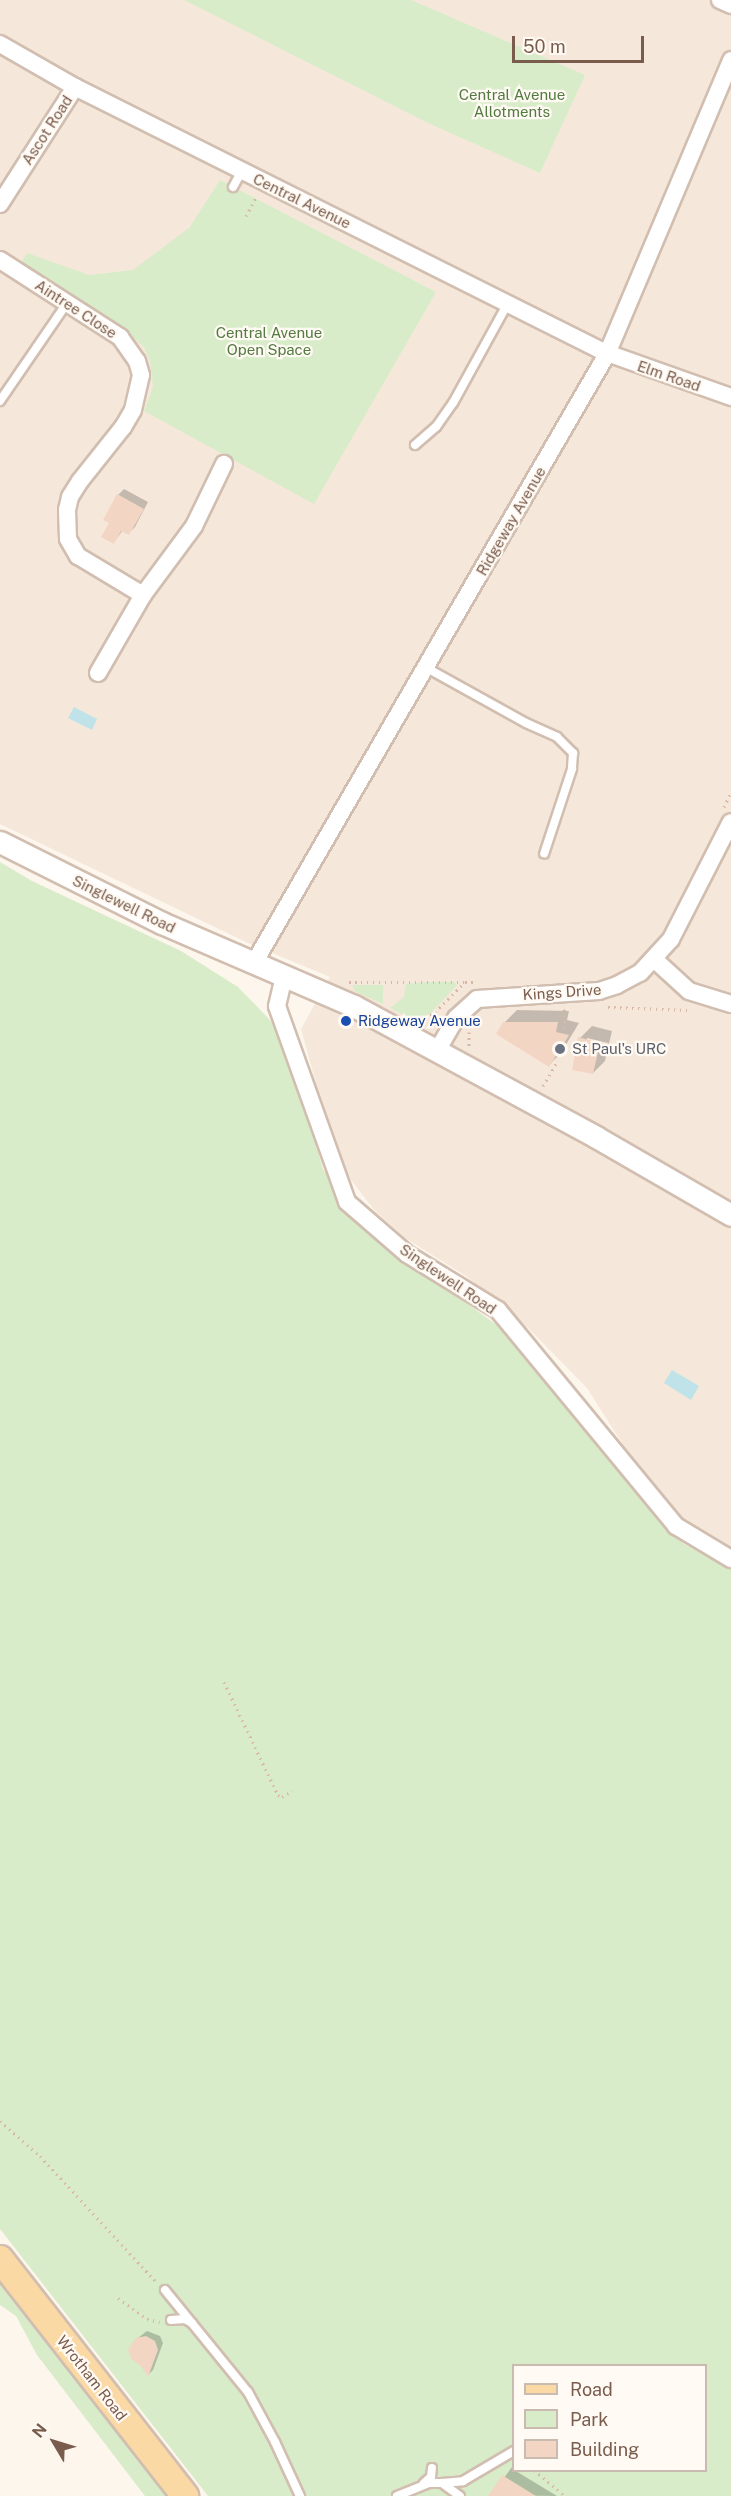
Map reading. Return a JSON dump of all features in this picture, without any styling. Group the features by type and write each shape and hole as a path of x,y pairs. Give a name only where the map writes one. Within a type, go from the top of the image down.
{"main road":[{"name":"Wrotham Road","path":"0,2259 185,2496"}],"street":[{"path":"720,0 731,5"},
{"name":"Central Avenue","path":"0,44 75,87 607,354"},
{"name":"Ridgeway Avenue","path":"254,963 607,354 731,60"},
{"name":"Ascot Road","path":"0,204 75,87"},
{"name":"Aintree Close","path":"0,260 120,337 138,361 141,375 133,410 123,427 70,497 66,523 68,539 78,556 143,595"},
{"name":"Elm Road","path":"607,354 731,397"},
{"path":"98,673 143,595 194,526 224,464"},
{"name":"Kings Drive","path":"437,1051 456,1018 475,1000 512,995 604,990 633,978 655,960 675,933 726,816"},
{"name":"Singlewell Road","path":"0,842 162,923 346,1001 596,1137 731,1215"},
{"path":"655,960 689,991 731,1004"},
{"name":"Singlewell Road","path":"284,976 277,1006 347,1202 407,1254 498,1310 676,1526 731,1559"}],"lane":[{"path":"233,187 242,171"},
{"path":"0,401 67,303"},
{"path":"415,445 436,427 453,403 508,303"},
{"path":"425,667 526,723 557,737 573,753 572,769 544,854"},
{"path":"165,2290 195,2325 252,2400 300,2496"},
{"path":"171,2320 185,2319 195,2325"},
{"path":"397,2496 429,2483 464,2481 512,2452"},
{"path":"419,2487 431,2477 432,2468"},
{"path":"442,2483 460,2496"}],"path":[{"path":"246,216 264,182"},
{"path":"726,816 731,792"},
{"path":"343,982 476,982"},
{"path":"427,1018 465,982"},
{"path":"600,1007 694,1011"},
{"path":"553,1008 565,1008 565,1032"},
{"path":"471,1025 469,1041 471,1051"},
{"path":"538,1092 558,1060"},
{"path":"224,1682 278,1795 282,1797 292,1791"},
{"path":"0,2121 40,2156 165,2290"},
{"path":"118,2298 147,2319 159,2322 171,2320"},
{"path":"536,2472 565,2496"}],"shaded area":[{"path":"0,0 731,0 731,1552 709,1540 680,1517 637,1467 587,1388 529,1329 466,1276 405,1238 375,1211 351,1180 333,1146 301,1029 330,977 248,943 0,824"}],"green space":[{"name":"Central Avenue Allotments","path":"184,0 411,0 585,75 540,173 428,123"},
{"name":"Central Avenue Open Space","path":"220,180 436,292 314,504 144,411 153,387 150,361 144,347 128,333 21,263 27,253 89,275 133,270 189,228"},
{"path":"0,862 32,881 181,951 238,987 269,1019 286,1042 323,1169 350,1210 406,1259 520,1342 660,1523 684,1544 731,1569 731,2496 208,2496 0,2229"},
{"path":"454,982 457,985 431,1013 420,1018 411,1019 390,1008 404,997 406,984"},
{"path":"353,985 383,985 383,1004 354,991"},
{"path":"0,2281 167,2496 145,2496 37,2355 16,2316 0,2305"}],"water":[{"path":"74,707 97,719 92,730 68,718"},
{"path":"672,1370 699,1386 691,1400 664,1383"}],"building":[{"path":"117,494 144,509 129,535 121,531 114,544 101,537 109,523 103,520"},
{"name":"St Paul's URC","path":"503,1022 558,1022 556,1032 569,1035 549,1067 496,1034"},
{"path":"578,1037 600,1043 593,1074 572,1070"},
{"path":"146,2336 155,2341 158,2350 148,2377 141,2366 131,2359 128,2350 136,2338"},
{"path":"502,2475 536,2496 488,2496"}],"place":[{"name":"Ridgeway Avenue","path":"346,1021"},
{"name":"St Paul's URC","path":"560,1049"}]}
